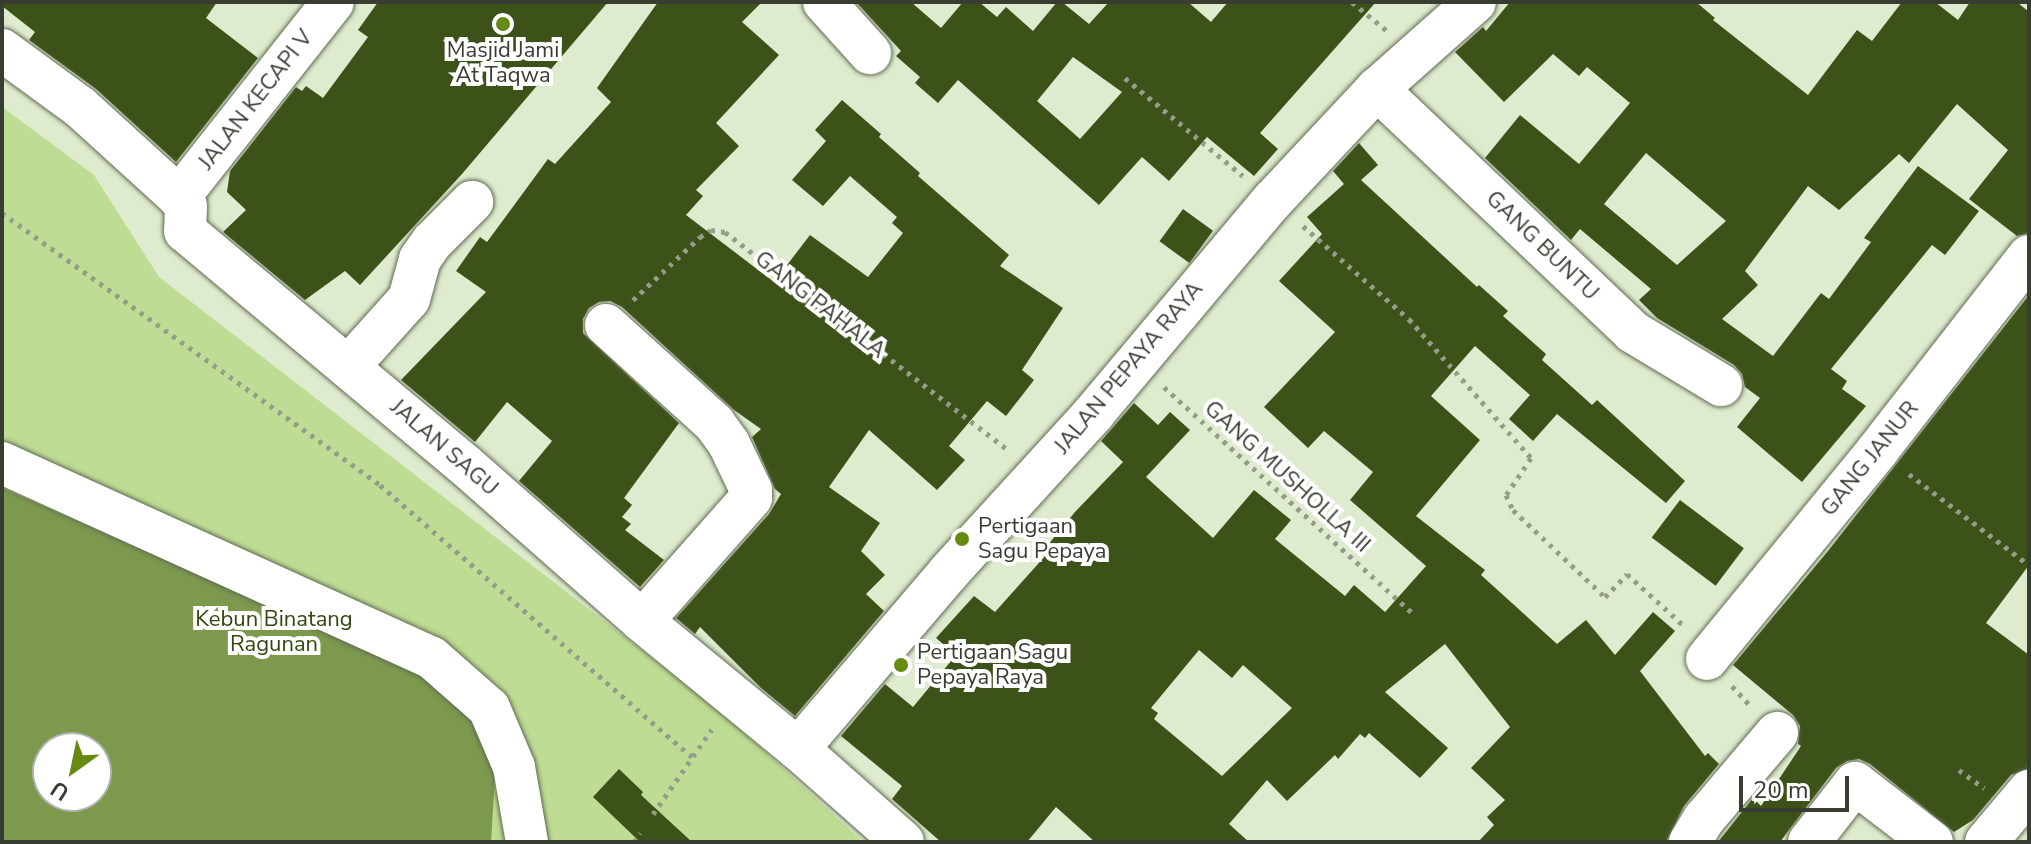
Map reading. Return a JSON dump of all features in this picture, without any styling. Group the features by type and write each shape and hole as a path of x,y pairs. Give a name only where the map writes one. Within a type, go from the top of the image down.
{"street":[{"name":"JALAN KECAPI V","path":"179,197 333,2"},
{"path":"824,2 870,53"},
{"name":"JALAN PEPAYA RAYA","path":"798,749 1138,363 1273,200 1377,89 1475,2"},
{"path":"2,50 80,107 179,197"},
{"name":"GANG BUNTU","path":"1377,89 1633,332 1721,385"},
{"name":"JALAN SAGU","path":"179,197 186,206 185,231 642,621 798,749 903,842"},
{"path":"348,367 409,299 420,259 432,242 472,202"},
{"name":"GANG JANUR","path":"1707,659 1877,451 2029,256"},
{"path":"606,325 714,423 729,444 751,490 751,498 642,621"},
{"path":"2,463 432,658 489,708 514,767 527,842"},
{"path":"1690,842 1704,819 1777,733"},
{"path":"1809,842 1855,783 1932,842"},
{"path":"1986,842 2029,791"}],"path":[{"path":"1125,78 1273,200 1409,319 1503,430 1531,458 1506,495 1513,510 1605,597 1627,574"},
{"path":"2,213 380,485 692,757"},
{"name":"GANG PAHALA","path":"606,325 700,237 711,230 725,232 1038,473"},
{"name":"GANG MUSHOLLA III","path":"1138,363 1415,615"},
{"path":"1877,451 1971,518 2029,565"},
{"path":"653,814 715,725"},
{"path":"634,842 640,833"}],"green space":[{"name":"Kebun Binatang Ragunan","path":"2,107 94,175 159,277 723,713 863,842 2,842"}],"shaded area":[{"path":"2,488 414,668 475,717 495,776 491,842 2,842"}],"building":[{"path":"2,2 217,2 206,18 258,58 176,162 96,89 29,40 35,32 2,6"},
{"path":"378,2 608,2 462,174 360,285 345,271 305,300 223,232 246,210 227,192 230,171 296,87 302,91 306,86 323,98 368,37 358,30"},
{"path":"658,2 762,2 742,22 779,55 716,123 739,146 696,190 703,196 686,215 774,282 810,235 868,277 903,233 892,223 897,217 850,176 823,206 792,180 826,141 815,130 842,100 920,173 918,176 1009,255 1000,266 1063,308 1022,370 1034,380 1006,416 987,401 949,446 965,460 937,490 869,430 829,487 880,523 861,551 885,575 866,594 884,611 795,716 761,688 700,627 695,634 676,618 769,514 781,494 775,489 752,437 761,429 734,410 622,307 610,301 599,302 589,308 583,319 583,333 679,423 624,498 632,505 622,517 631,524 625,530 664,560 640,587 519,481 552,441 507,402 475,442 401,380 486,292 456,271 480,237 487,242 548,159 555,164 611,102 597,88"},
{"path":"856,2 911,2 941,28 963,2 979,2 997,17 1006,7 1033,31 1057,2 1062,2 1089,24 1109,2 1188,2 1211,22 1228,2 1376,2 1260,133 1278,149 1254,176 1207,137 1169,181 1142,157 1099,205 958,80 938,103 915,83 920,77 896,56 901,51","holes":["1073,57 1122,92 1080,139 1037,101"]},
{"path":"1510,2 1696,2 1715,18 1713,20 1808,95 1857,30 1872,41 1902,2 1935,2 1958,20 1970,2 2017,2 2029,12 2029,233 2017,236 1969,199 2008,150 1957,104 1909,163 1899,154 1839,210 1808,186 1745,271 1758,285 1722,319 1773,356 1821,293 1829,299 1871,242 1864,238 1918,166 1979,211 1945,255 1932,245 1831,369 1847,381 1842,389 1866,406 1802,482 1737,427 1760,398 1745,387 1742,374 1734,365 1657,318 1639,300 1651,289 1580,229 1571,240 1485,158 1520,115 1579,164 1630,103 1587,67 1579,76 1553,54 1504,102 1455,52 1483,27 1486,31","holes":["1646,153 1726,221 1677,265 1604,204"]},
{"path":"1359,143 1378,165 1361,180 1477,287 1479,285 1508,311 1503,316 1546,354 1542,360 1592,405 1597,400 1685,481 1666,503 1557,414 1533,441 1509,419 1530,395 1475,346 1431,396 1480,440 1416,516 1485,570 1481,575 1557,644 1586,620 1615,655 1653,612 1675,631 1640,671 1705,756 1708,753 1719,764 1684,806 1666,842 1478,842 1494,825 1487,817 1505,800 1471,768 1510,727 1445,644 1385,692 1448,748 1420,778 1369,733 1365,738 1360,734 1338,759 1335,755 1287,801 1267,780 1229,824 1249,842 1095,842 1056,807 1027,842 941,842 892,799 902,786 841,736 885,684 913,707 956,655 936,638 974,596 995,612 1046,555 1042,552 1075,512 1123,462 1101,441 1134,403 1158,425 1170,412 1190,430 1146,477 1213,538 1254,490 1291,520 1275,539 1345,596 1354,585 1385,612 1426,566 1350,500 1373,472 1324,431 1308,448 1264,407 1335,332 1279,281 1322,234 1307,217 1344,184 1333,171","holes":["1199,650 1232,678 1243,665 1292,708 1222,776 1154,719 1158,713 1151,708"]},
{"path":"1183,209 1213,231 1189,263 1159,241"},
{"path":"2029,295 2029,565 1986,623 2029,655 2029,768 2011,775 1973,820 1954,832 1870,764 1859,759 1847,761 1836,768 1780,842 1718,842 1753,798 1761,806 1801,746 1798,744 1800,726 1793,715 1733,665 1828,551"},
{"path":"1680,500 1744,548 1716,586 1652,538"},
{"path":"619,769 643,792 641,795 692,842 640,842 593,797"}],"place":[{"name":"Masjid Jami At Taqwa","path":"503,24"},
{"name":"Pertigaan Sagu Pepaya","path":"962,539"},
{"name":"Pertigaan Sagu Pepaya Raya","path":"901,665"}]}
